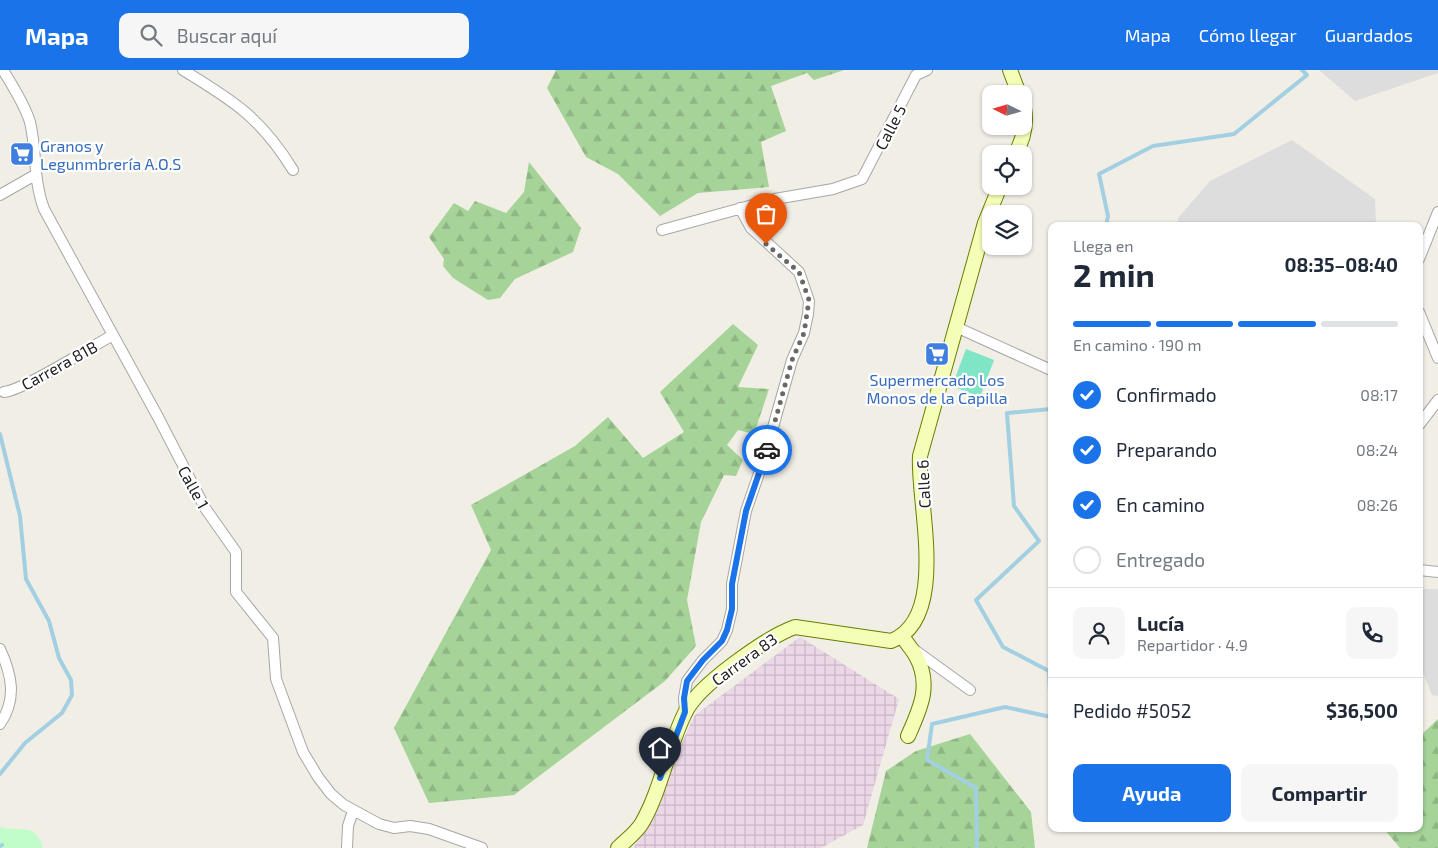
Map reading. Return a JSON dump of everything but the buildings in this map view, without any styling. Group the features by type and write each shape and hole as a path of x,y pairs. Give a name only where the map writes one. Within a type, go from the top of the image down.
{"street":[{"name":"Calle 1","path":"3,70 27,115 32,138 35,175 44,209 205,508 236,552 236,592 273,638 276,679 307,759 325,788 352,811 387,827 410,826 429,829 482,848"},
{"path":"183,70 234,101 262,126 293,170"},
{"name":"Calle 5","path":"740,208 775,199 833,189 862,179 916,75 927,70"},
{"path":"1010,70 1016,85"},
{"path":"0,196 35,175"},
{"name":"Calle 6","path":"905,641 920,608 927,567 928,538 920,473 920,456 985,223 996,195"},
{"path":"662,230 740,208 751,228 799,272 804,291 809,300 804,333 792,360 764,459 746,511 732,584 730,620 722,641 703,660 687,681 684,698 685,712"},
{"path":"1423,249 1438,212"},
{"path":"1423,322 1438,358"},
{"path":"956,327 1048,369"},
{"name":"Carrera 81B","path":"4,392 26,384 113,335"},
{"path":"1423,420 1438,400"},
{"path":"1423,570 1438,572"},
{"name":"Carrera 83","path":"618,848 643,821 685,712 697,696 713,681 782,632 795,627 885,640 905,641"},
{"path":"905,641 970,690"},
{"path":"905,641 916,655 925,689 922,702 908,736"},
{"path":"0,649 10,671 12,682 10,705 0,724"},
{"path":"347,848 348,826 352,811"}],"shaded area":[{"path":"1319,70 1438,70 1438,73 1355,101"},
{"path":"1292,140 1375,199 1376,222 1178,222 1178,218 1210,181"},
{"path":"1423,589 1438,589 1438,696 1432,695 1423,673"},
{"path":"800,637 899,699 863,825 821,848 634,848 694,716"}],"green space":[{"path":"556,70 844,70 814,80 807,73 771,86 786,131 761,142 769,187 698,193 660,216 618,174 586,157 547,88"},
{"path":"529,162 581,228 573,252 515,279 500,298 488,300 453,278 443,266 444,259 429,237 454,203 468,211 475,201 506,213 524,192"},
{"path":"733,324 758,345 738,387 769,389 754,434 738,430 727,445 743,460 736,476 724,475 701,522 687,600 696,646 665,681 514,795 429,803 394,728 491,550 471,505 575,446 608,417 643,458 684,432 660,392"},
{"path":"966,349 994,360 980,397 952,386"},
{"path":"1438,719 1438,848 1400,848 1387,832 1423,832 1423,733"},
{"path":"970,734 1031,812 1035,848 867,848 886,771 916,751"},
{"path":"0,827 31,831 40,839 43,848 0,848"}],"waterway":[{"path":"1107,222 1108,216 1099,174 1153,146 1234,134 1307,75 1302,70"},
{"path":"1048,409 1007,413 1014,506 1039,541 976,600 1003,647 1048,670"},
{"path":"0,434 20,516 26,579 49,621 59,658 71,680 72,695 62,713 25,743 0,774"},
{"path":"977,848 976,788 927,760 932,724 1005,707 1048,716"}],"way so far":[{"path":"766,244 799,272 804,291 809,300 804,333 795,350 767,450"}],"place":[{"name":"Granos y Legunmbrería A.O.S","path":"22,154"},
{"name":"Supermercado Los Monos de la Capilla","path":"937,354"}],"route":[{"path":"660,778 685,712 684,688 687,681 703,660 722,641 727,630 732,609 732,584 746,511 767,450"}]}
